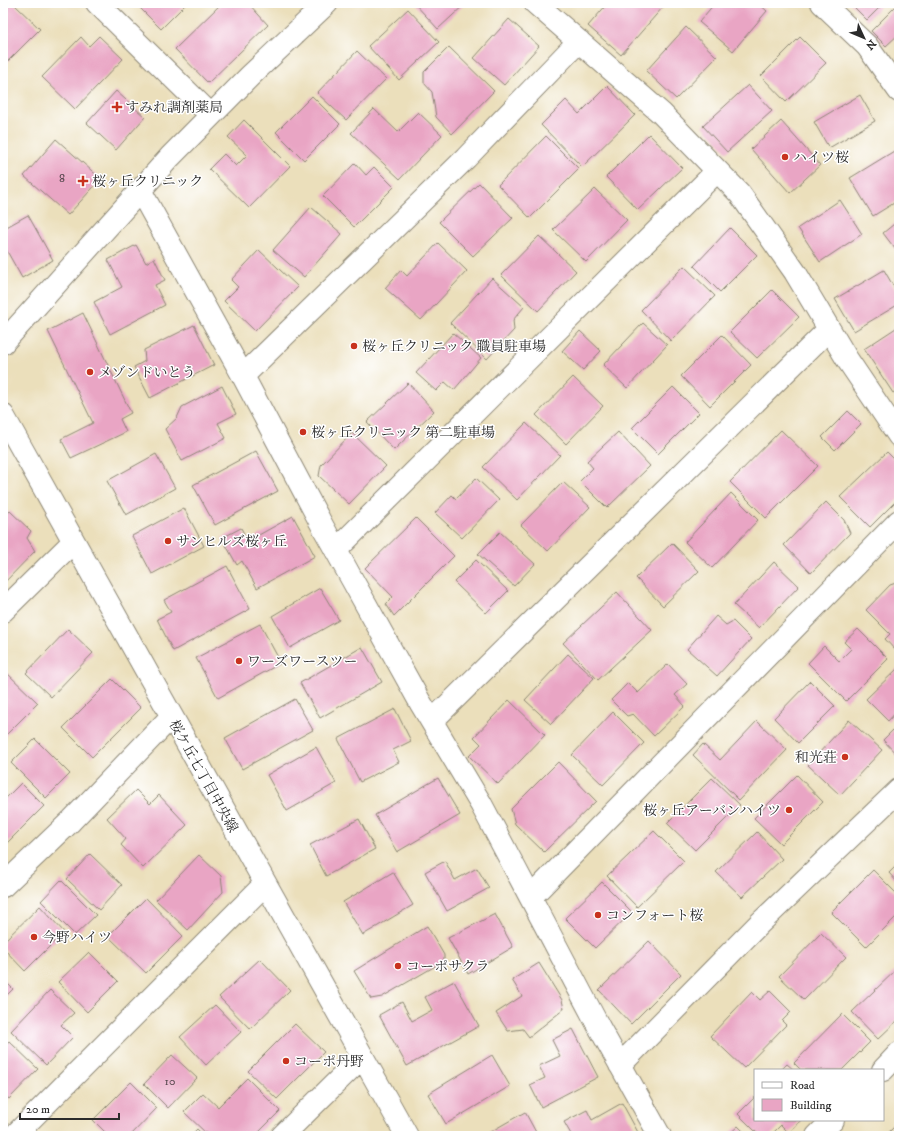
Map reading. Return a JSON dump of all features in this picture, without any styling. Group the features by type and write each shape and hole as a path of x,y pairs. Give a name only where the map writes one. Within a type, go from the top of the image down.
{"street":[{"path":"98,3 211,115"},
{"path":"3,343 140,190 211,115 327,3"},
{"path":"535,3 661,113 740,194 795,272 829,329 899,436"},
{"path":"822,3 867,46 899,91"},
{"path":"243,376 466,158 579,41"},
{"path":"336,550 717,171"},
{"path":"140,190 243,376 336,550 432,721 481,804 620,1065 660,1136"},
{"path":"432,721 829,329"},
{"name":"桜ケ丘七丁目中央線","path":"3,415 170,717 407,1136"},
{"path":"532,898 717,706 899,521"},
{"path":"3,611 73,542"},
{"path":"3,886 71,821 170,717"},
{"path":"620,1065 760,923 899,790"},
{"path":"14,1136 265,884"},
{"path":"884,1069 899,1053"},
{"path":"282,1136 362,1057"},
{"path":"817,1136 832,1121"}],"building":[{"path":"10,3 16,3 15,5 40,29 3,66 3,10"},
{"path":"187,3 161,29 136,4"},
{"path":"222,3 248,3 268,25 208,83 175,49"},
{"path":"414,3 466,3 438,29"},
{"path":"608,3 659,3 663,7 621,55 588,26"},
{"path":"715,3 758,3 767,11 733,51 699,22"},
{"path":"850,3 884,3 867,20"},
{"path":"899,3 899,34 886,46 871,31"},
{"path":"408,9 439,42 399,80 368,46"},
{"path":"509,19 539,46 504,85 474,58"},
{"path":"686,27 717,57 676,99 646,71"},
{"path":"99,36 123,59 75,109 42,77 81,37 89,46"},
{"path":"800,37 826,63 786,102 761,76"},
{"path":"449,47 494,91 452,134 436,117 432,92 424,83 424,72"},
{"path":"357,51 386,79 346,120 317,93"},
{"path":"748,85 772,111 727,152 703,126"},
{"path":"607,86 635,115 582,167 541,125 566,100 579,114"},
{"path":"116,91 145,117 116,150 87,123"},
{"path":"860,95 875,121 829,148 814,122"},
{"path":"312,96 340,124 304,160 276,132"},
{"path":"374,109 398,132 418,112 442,135 400,179 351,133"},
{"path":"244,120 290,166 249,208 209,169 224,154 236,166 247,155 228,137"},
{"name":"ハイツ桜","path":"781,121 820,165 790,193 751,149"},
{"path":"649,134 682,168 638,210 606,177"},
{"path":"546,136 579,169 530,218 498,185"},
{"path":"56,139 101,179 68,215 24,176"},
{"path":"899,148 899,200 873,216 850,178"},
{"path":"355,163 366,175 374,167 394,187 354,227 323,196"},
{"path":"479,183 513,218 473,256 439,222"},
{"path":"595,189 627,220 586,262 553,230"},
{"path":"840,200 862,234 820,262 798,228"},
{"path":"311,207 342,234 304,277 273,250"},
{"path":"28,215 53,260 22,278 3,244 3,229"},
{"path":"899,220 899,254 883,233"},
{"path":"730,228 757,255 720,292 694,266"},
{"path":"539,236 576,271 538,311 501,275"},
{"path":"438,243 467,271 421,320 385,288 401,270 407,276"},
{"path":"136,245 146,263 154,258 165,280 155,285 165,305 110,334 94,302 122,287 108,260"},
{"path":"259,250 298,287 255,331 224,301 238,287 231,280"},
{"path":"684,266 715,296 671,341 641,310"},
{"path":"884,270 899,296 899,304 854,331 835,299"},
{"path":"492,278 524,307 513,320 514,330 487,359 450,323"},
{"path":"772,290 799,317 757,358 730,332"},
{"name":"メゾンドいとう","path":"83,313 131,413 120,419 126,432 71,458 61,439 93,423 48,331"},
{"path":"643,323 667,345 627,388 603,365"},
{"path":"194,325 214,365 150,398 134,367 145,361 144,350"},
{"path":"899,326 899,389 893,393 864,349"},
{"path":"580,331 601,351 583,370 562,351"},
{"path":"453,333 481,358 454,390 445,382 436,391 416,373"},
{"path":"722,335 751,365 710,406 681,376"},
{"path":"573,377 603,406 566,444 536,415"},
{"path":"408,383 434,411 394,450 367,422"},
{"path":"222,386 236,414 218,423 226,438 182,461 165,429 177,418 182,407"},
{"path":"673,387 699,413 658,454 632,428"},
{"path":"848,411 861,424 835,450 822,437"},
{"path":"526,423 560,455 517,500 483,467"},
{"path":"781,430 818,466 766,518 730,482"},
{"path":"618,432 650,466 607,508 580,481 593,468 587,461"},
{"path":"352,433 386,466 349,504 319,476 321,465"},
{"path":"256,451 278,491 215,525 193,485"},
{"path":"887,452 899,464 899,498 870,527 840,497"},
{"path":"156,454 175,488 126,515 107,481"},
{"path":"476,478 499,500 462,538 435,513 452,495 456,499"},
{"path":"563,482 590,507 548,551 521,525"},
{"path":"731,493 758,520 712,568 685,542"},
{"path":"826,502 844,520 850,533 811,573 784,545"},
{"name":"サンヒルズ桜ヶ丘","path":"184,508 204,546 152,574 132,536"},
{"path":"10,511 31,531 27,538 35,551 3,584 3,518"},
{"path":"293,516 315,556 257,588 242,561 237,565 222,538 241,528 248,541"},
{"path":"416,518 454,556 394,616 386,604 393,597 365,568"},
{"path":"500,532 535,564 514,586 478,554"},
{"path":"672,543 699,571 663,606 636,578"},
{"path":"476,560 508,591 486,613 454,582"},
{"path":"774,562 799,586 759,628 734,605"},
{"path":"227,566 250,609 173,651 157,619 171,612 164,600"},
{"path":"899,582 899,645 895,650 885,639 890,634 866,610 890,585"},
{"path":"320,588 339,620 290,648 272,616"},
{"path":"617,592 652,630 598,680 563,643"},
{"path":"716,616 726,625 733,621 751,639 717,676 687,649"},
{"name":"ワーズワースツー","path":"260,624 281,663 218,698 196,658"},
{"path":"68,629 93,653 51,697 26,673"},
{"path":"858,629 888,659 846,701 808,663 824,646 839,661 851,649 844,642"},
{"path":"362,647 382,682 320,718 300,683"},
{"path":"568,654 594,678 551,724 525,700"},
{"path":"668,664 687,684 675,695 685,706 654,736 633,714 627,716 611,700 628,683 638,693"},
{"path":"899,667 899,709 888,721 866,699"},
{"path":"5,671 38,703 3,738 3,673"},
{"path":"112,679 141,708 92,757 63,728"},
{"path":"810,681 835,706 798,743 774,718"},
{"path":"295,699 313,730 242,769 225,738"},
{"path":"509,700 545,735 498,784 469,756 481,744 474,737"},
{"path":"395,709 411,741 393,750 399,762 360,782 338,739"},
{"path":"613,712 644,743 603,785 572,755"},
{"name":"和光荘","path":"849,720 882,750 840,795 808,765"},
{"path":"757,721 787,750 739,800 693,755 703,744 720,760"},
{"path":"899,724 899,757 883,740"},
{"path":"35,739 70,774 46,798 11,763"},
{"path":"316,747 336,783 287,811 267,775"},
{"path":"558,762 596,801 544,852 515,824 511,809"},
{"name":"桜ヶ丘アーバンハイツ","path":"797,775 823,802 781,844 754,818"},
{"path":"438,778 460,815 397,852 375,815"},
{"path":"712,778 740,805 695,850 667,823"},
{"path":"21,783 44,806 6,844 3,841 3,801"},
{"path":"136,790 150,804 159,795 187,825 143,868 121,845 126,839 107,818"},
{"path":"359,819 375,849 326,876 310,845"},
{"path":"654,831 684,861 637,907 607,876"},
{"path":"757,832 782,859 742,897 716,872"},
{"path":"90,854 122,885 99,910 67,879"},
{"path":"199,855 221,876 223,892 188,930 156,900"},
{"path":"445,861 455,880 477,868 489,888 447,911 425,872"},
{"path":"899,863 899,884 889,873"},
{"path":"873,870 899,896 899,914 866,947 831,912"},
{"path":"393,872 413,905 363,935 343,902"},
{"path":"61,880 96,915 75,935 41,901"},
{"name":"コンフォート桜","path":"602,882 632,912 595,948 565,918"},
{"path":"146,898 183,936 146,973 108,936"},
{"name":"今野ハイツ","path":"40,906 64,932 25,971 3,948 3,942"},
{"path":"495,914 513,947 468,974 448,938"},
{"name":"コーポサクラ","path":"427,926 444,955 444,961 382,997 371,999 354,971"},
{"path":"821,933 846,957 804,1000 779,976"},
{"path":"649,941 681,974 631,1024 599,990"},
{"path":"89,952 118,981 87,1012 58,982"},
{"path":"260,959 290,990 250,1029 219,997"},
{"path":"539,963 562,1000 564,1009 529,1037 523,1029 508,1031 496,1013 522,996 512,980"},
{"path":"897,969 899,971 899,1019 878,1039 852,1012"},
{"path":"3,979 13,989 3,999"},
{"path":"454,981 479,1026 407,1066 379,1015 402,1002 412,1021 432,1010 425,997"},
{"path":"50,990 74,1013 61,1025 73,1037 46,1065 11,1031"},
{"path":"770,991 791,1012 782,1021 786,1025 744,1068 710,1036 752,992 760,1000"},
{"path":"215,1005 241,1032 206,1065 180,1037"},
{"path":"842,1014 870,1042 843,1069 800,1069 794,1063"},
{"name":"コーポ丹野","path":"295,1024 324,1052 277,1099 248,1071"},
{"path":"573,1029 598,1077 541,1107 530,1085 545,1078 539,1066 560,1056 552,1040"},
{"path":"9,1041 38,1069 9,1099 3,1093 3,1047"},
{"path":"172,1055 197,1078 168,1108 144,1084"},
{"path":"492,1055 510,1086 446,1124 428,1094"},
{"path":"787,1064 793,1069 782,1069"},
{"path":"247,1078 280,1111 255,1136 209,1136 184,1112 203,1093 218,1107"},
{"path":"131,1082 157,1108 130,1136 109,1136 93,1120"},
{"path":"754,1098 754,1121 800,1121 789,1133 781,1125 770,1136 760,1136 738,1114"},
{"path":"622,1103 640,1136 572,1136 564,1122 587,1110 592,1120"},
{"path":"525,1112 538,1136 483,1136"},
{"path":"899,1122 899,1136 885,1136"},
{"path":"738,1126 748,1136 727,1136"},
{"path":"197,1129 204,1136 190,1136"}],"place":[{"name":"すみれ調剤薬局","path":"117,107"},
{"name":"ハイツ桜","path":"785,157"},
{"name":"桜ヶ丘クリニック","path":"83,181"},
{"name":"桜ヶ丘クリニック 職員駐車場","path":"354,346"},
{"name":"メゾンドいとう","path":"90,372"},
{"name":"桜ヶ丘クリニック 第二駐車場","path":"303,432"},
{"name":"サンヒルズ桜ヶ丘","path":"168,541"},
{"name":"ワーズワースツー","path":"239,661"},
{"name":"和光荘","path":"845,757"},
{"name":"桜ヶ丘アーバンハイツ","path":"789,810"},
{"name":"コンフォート桜","path":"598,915"},
{"name":"今野ハイツ","path":"34,937"},
{"name":"コーポサクラ","path":"398,966"},
{"name":"コーポ丹野","path":"286,1061"}]}
